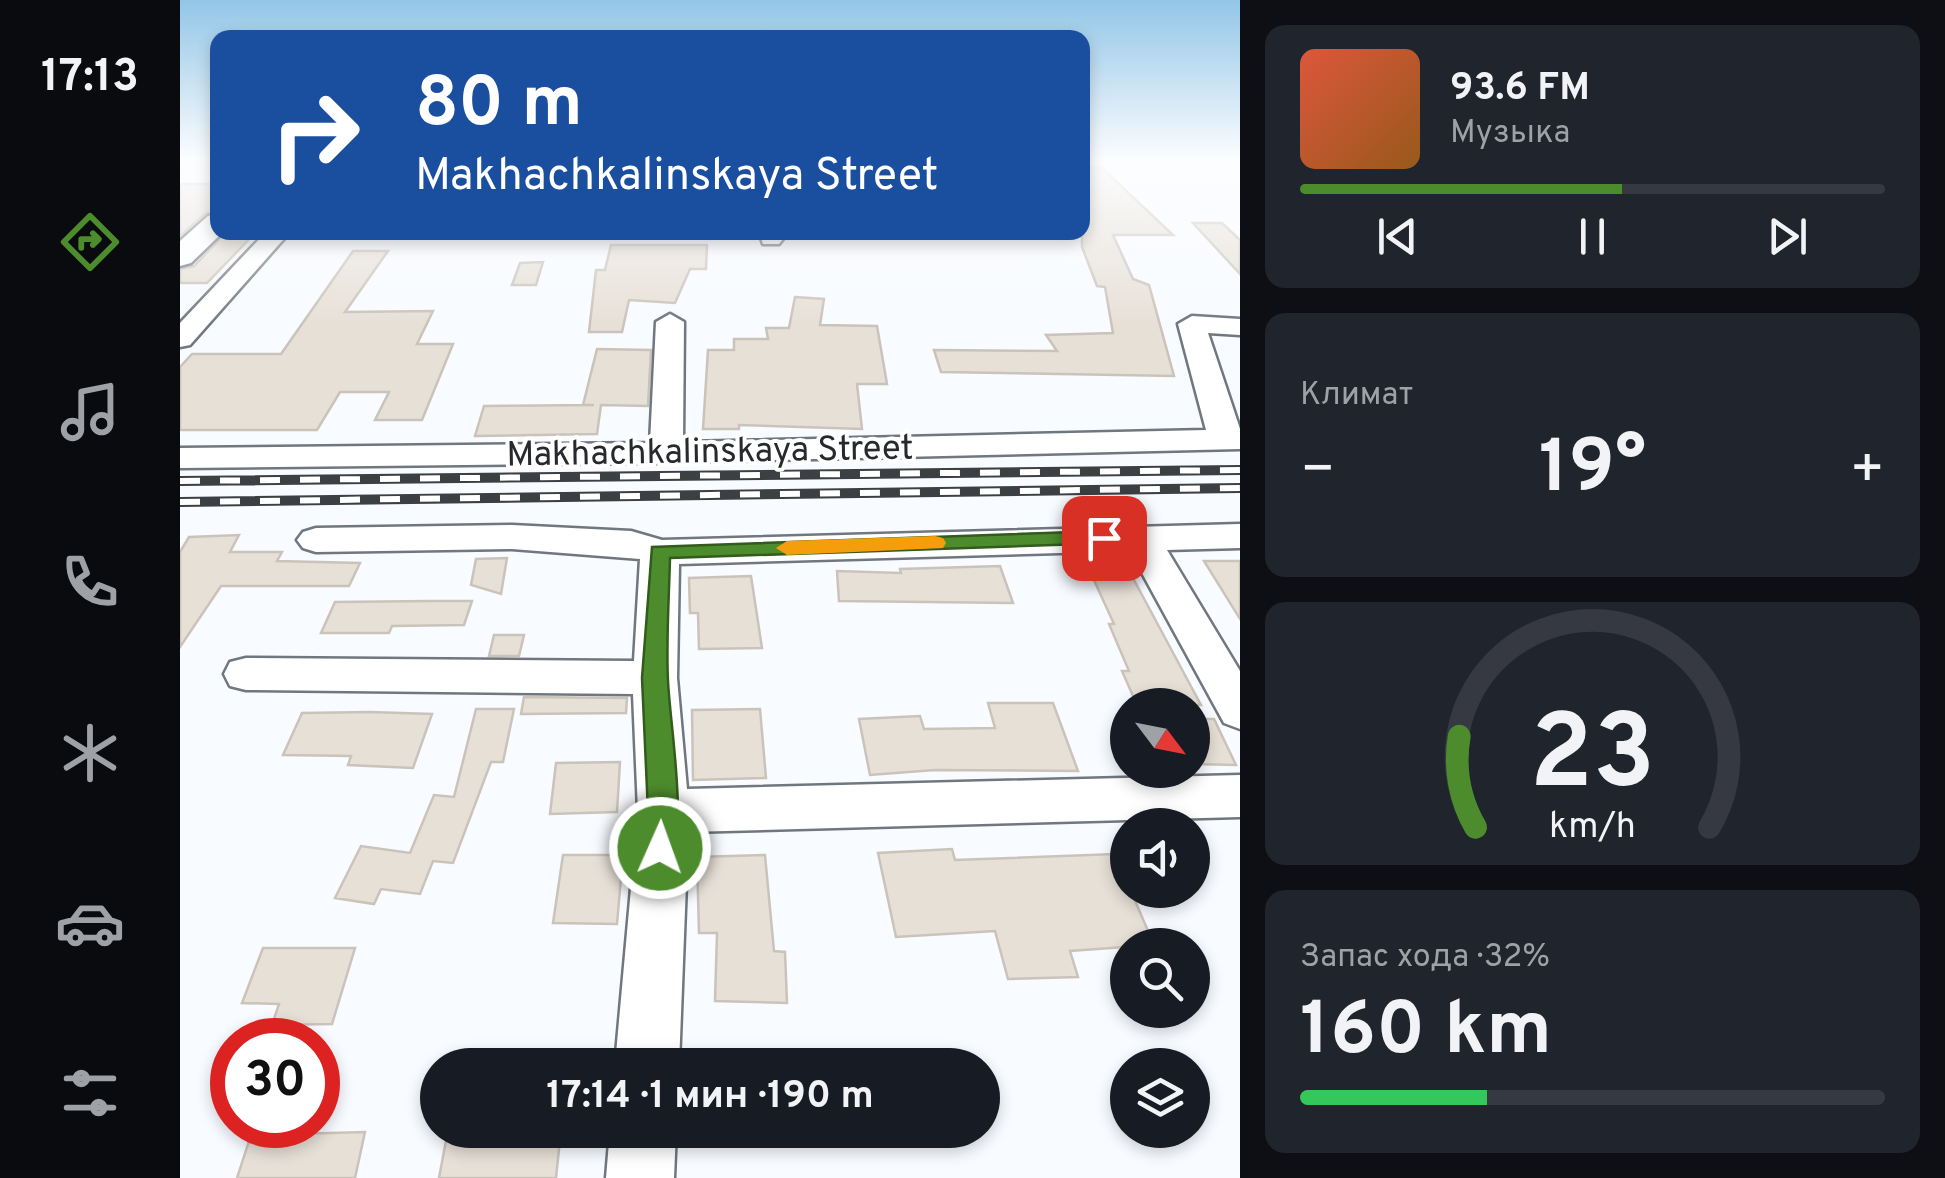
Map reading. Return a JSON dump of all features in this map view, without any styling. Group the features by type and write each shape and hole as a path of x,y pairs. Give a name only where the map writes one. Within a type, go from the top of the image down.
{"main road":[{"path":"180,257 210,229"}],"street":[{"path":"180,339 272,240"},
{"path":"666,452 670,322"},
{"path":"1233,438 1192,324 1240,327"},
{"name":"Makhachkalinskaya Street","path":"180,458 666,452 1233,438"},
{"path":"316,540 512,537 631,543 660,552 1240,536"},
{"path":"1141,537 1240,711"},
{"path":"648,1048 662,812 655,678 660,552"},
{"path":"246,674 655,678"},
{"path":"662,812 1240,796"},
{"path":"640,1178 642,1148"}],"building":[{"path":"180,215 204,215 180,236"},
{"path":"1090,215 1152,215 1173,235 1113,235 1133,279 1149,285 1174,376 941,372 934,350 1057,351 1046,335 1113,333 1105,287 1097,286 1082,240 1090,240"},
{"path":"1193,223 1222,223 1240,240 1240,274"},
{"path":"219,240 248,240 207,283 180,283 180,269 194,266"},
{"path":"611,245 707,245 706,269 690,269 675,303 629,300 622,332 589,332 596,270 605,270"},
{"path":"353,251 388,251 345,312 433,311 417,344 453,344 422,420 375,420 389,392 340,392 317,430 180,430 180,367 192,354 281,354"},
{"path":"543,262 536,285 512,285 520,263"},
{"path":"795,297 824,299 820,325 877,326 887,384 857,384 862,429 739,425 739,429 703,429 708,350 734,350 734,339 768,339 766,328 789,328"},
{"path":"597,349 651,350 648,406 601,405 597,434 475,436 484,406 594,405 583,405"},
{"path":"239,535 230,552 282,552 277,561 360,563 349,586 221,586 180,647 180,552 189,537"},
{"path":"507,558 501,594 471,585 476,559"},
{"path":"1204,561 1240,561 1240,619"},
{"path":"1000,566 1013,603 839,601 837,571 901,573 900,569"},
{"path":"1088,567 1127,567 1192,688 1130,688 1122,671 1129,671 1109,624 1114,624"},
{"path":"751,576 762,648 699,649 698,613 690,613 689,578"},
{"path":"472,601 464,625 392,626 389,633 321,633 335,602"},
{"path":"494,635 524,635 519,656 489,656"},
{"path":"524,697 627,698 626,713 521,714"},
{"path":"988,703 1053,703 1078,771 935,770 870,775 859,719 920,716 924,729 995,728"},
{"path":"476,709 514,709 503,762 491,762 453,863 433,861 420,894 381,889 374,904 335,898 361,846 410,853 434,795 454,797"},
{"path":"760,709 766,778 693,780 692,710"},
{"path":"302,713 432,714 413,768 348,765 351,756 283,755"},
{"path":"1210,719 1214,719 1236,765 1210,764"},
{"path":"620,762 617,812 550,814 556,763"},
{"path":"952,849 955,860 1110,854 1110,908 1138,908 1147,928 1110,928 1110,948 1070,951 1078,977 1008,979 995,931 896,937 878,853"},
{"path":"563,855 623,855 617,924 553,923"},
{"path":"765,855 774,951 785,952 787,1003 715,1001 717,933 699,933 697,857"},
{"path":"263,948 355,948 334,1018 274,1018 279,1004 242,1003"},
{"path":"365,1132 355,1178 237,1178 247,1148 340,1148 340,1133"},
{"path":"445,1148 559,1148 556,1178 439,1178"}],"railway":[{"path":"180,481 1240,470"},
{"path":"180,502 1240,488"}],"slow traffic":[{"path":"787,548 935,543"}],"route":[{"path":"660,848 662,812 655,678 660,552 1104,538"}]}
